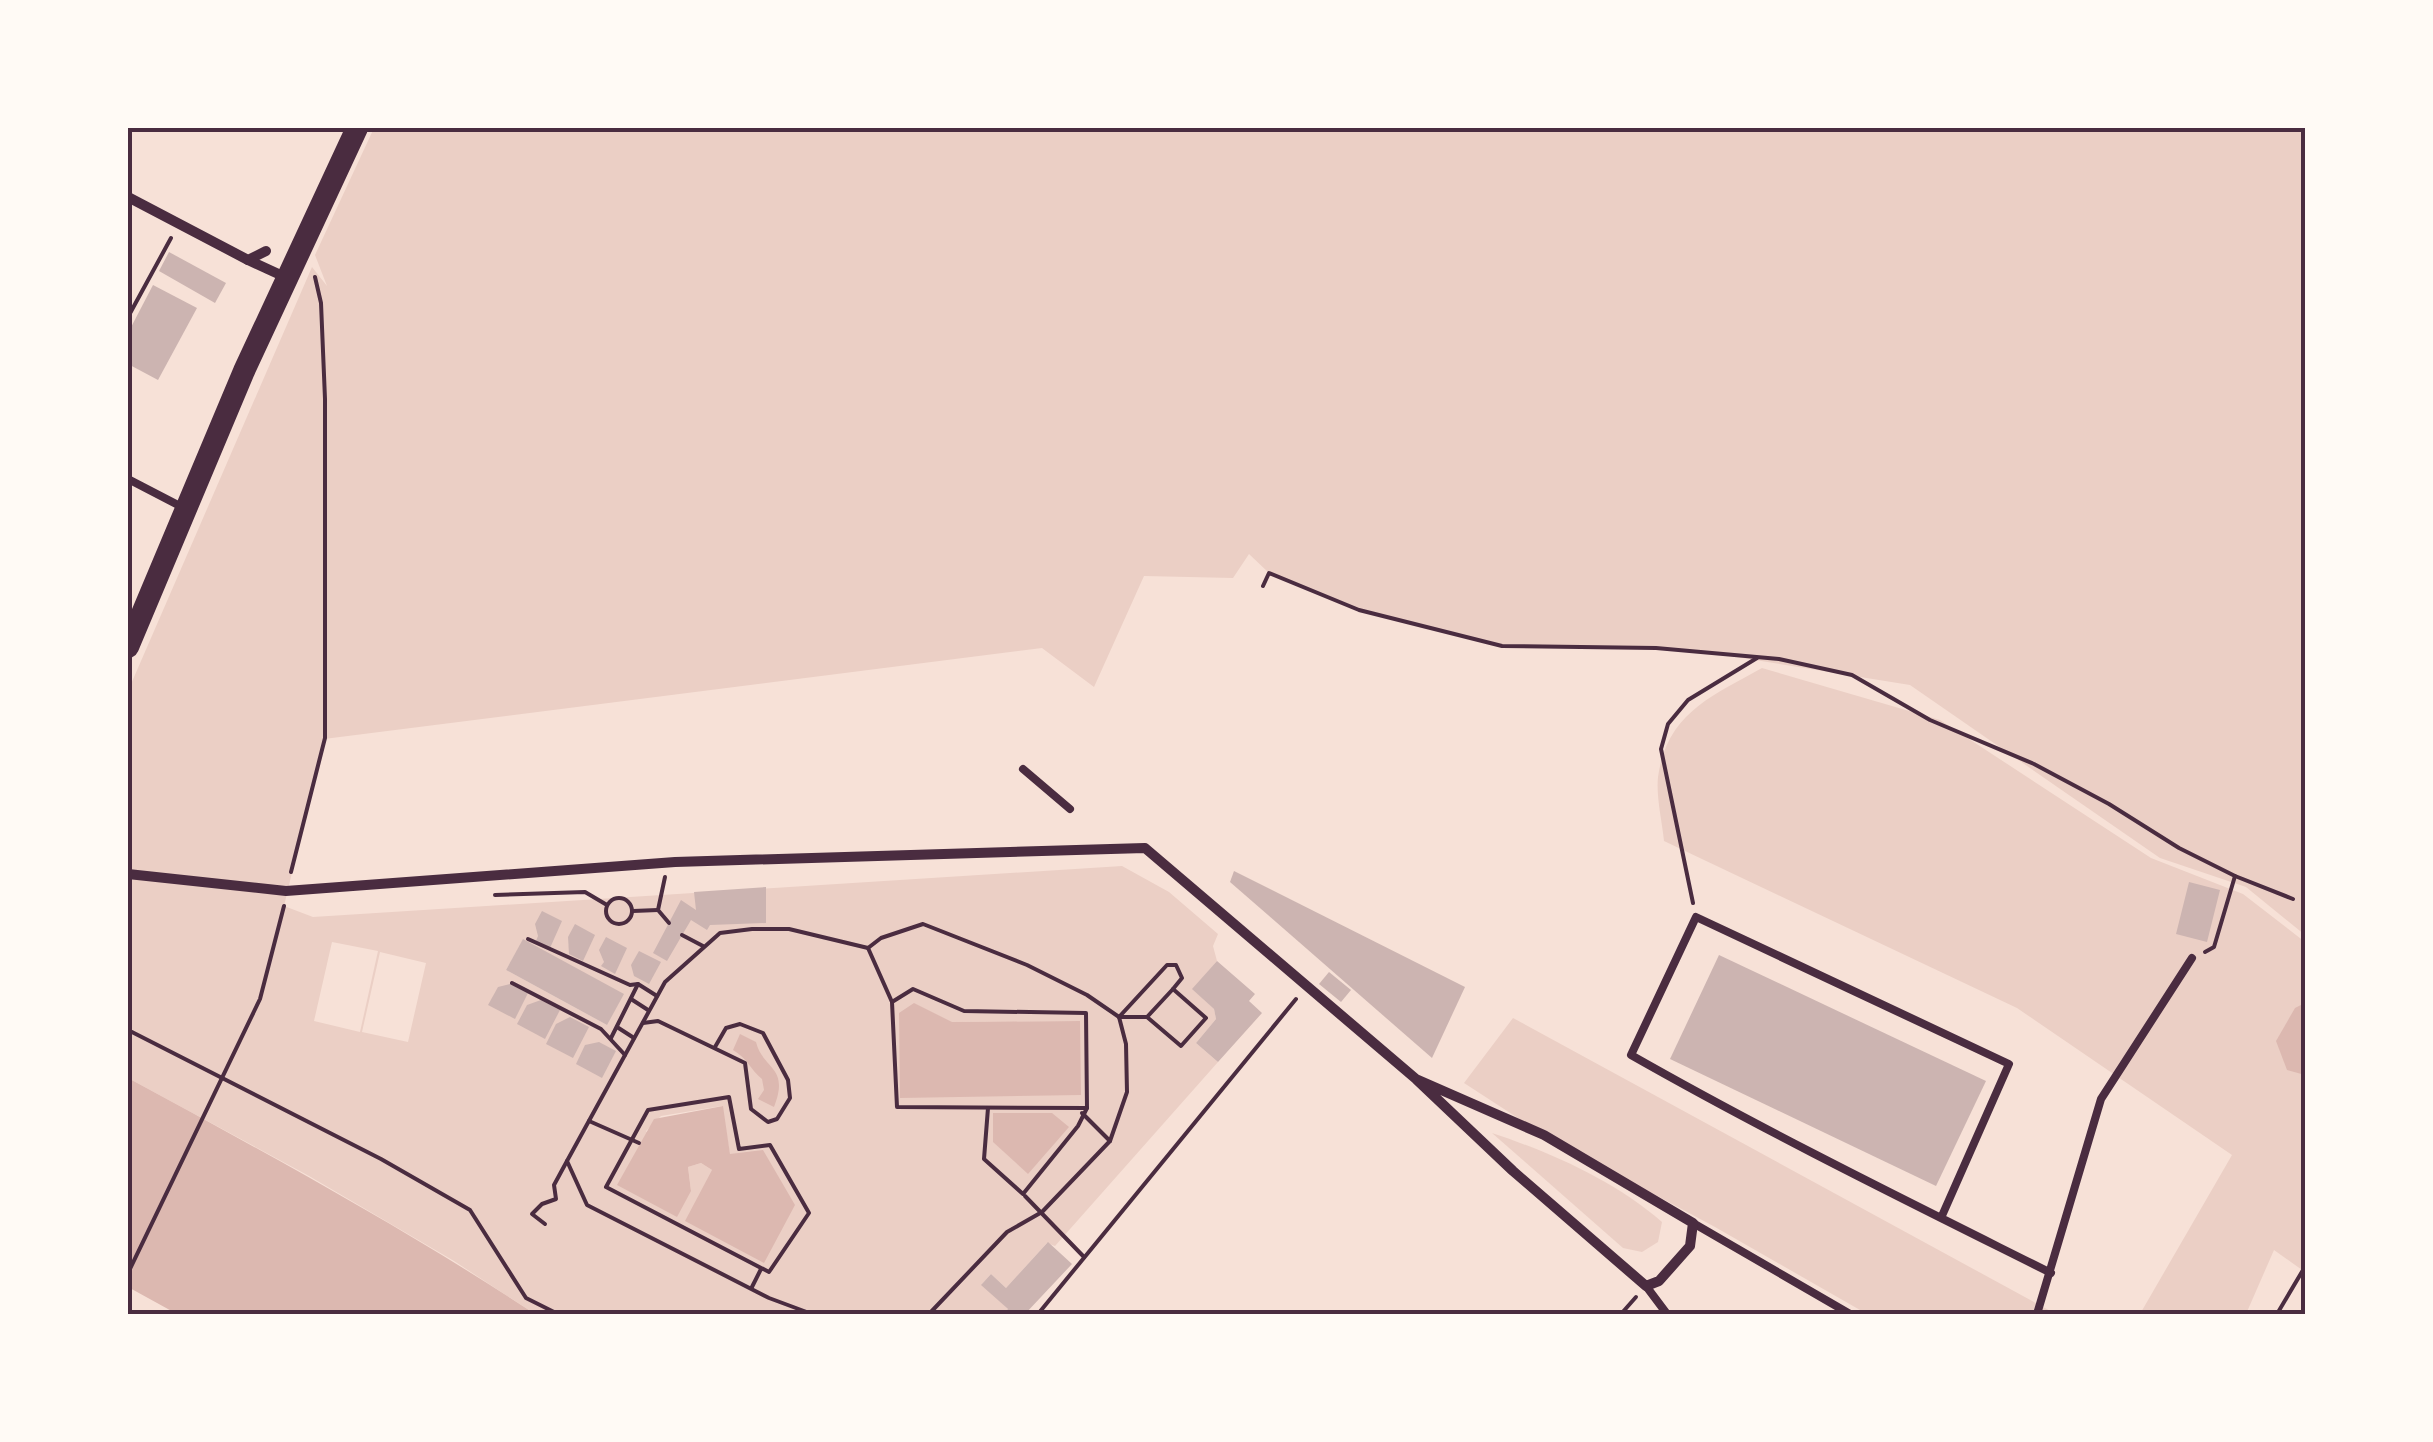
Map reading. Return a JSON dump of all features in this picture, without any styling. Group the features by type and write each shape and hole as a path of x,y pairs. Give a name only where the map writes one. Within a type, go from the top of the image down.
{"main road":[{"path":"128,647 291,267 357,128"}],"street":[{"path":"128,196 248,260 291,267"},
{"path":"248,260 266,251"},
{"path":"128,874 286,890 669,862 1146,848 1416,1079 1513,1171 1646,1286 1659,1281 1690,1246 1693,1223 1544,1136 1416,1079"}],"lane":[{"path":"128,479 186,509"},
{"path":"1023,769 1070,809"},
{"path":"1941,1218 2009,1064 1696,917 1631,1055 1755,1126 2051,1273"},
{"path":"2038,1314 2102,1099 2192,958"},
{"path":"1693,1223 1850,1314"},
{"path":"1646,1286 1666,1314"}],"path":[{"path":"128,317 180,224"},
{"path":"128,1272 260,999 324,738 321,303 312,267 291,267"},
{"path":"1263,586 1269,572 1359,610 1502,646 1656,648 1779,658 1852,675 1930,720 2034,764 2179,848 2235,876 2294,898"},
{"path":"1696,917 1661,750 1668,724 1688,700 1758,658"},
{"path":"658,910 669,862"},
{"path":"2192,958 2214,947 2235,876"},
{"path":"619,897 627,900 633,912 626,923 616,924 606,912 611,900 619,897"},
{"path":"633,912 658,910"},
{"path":"658,910 669,923"},
{"path":"868,948 881,938 924,924 1028,965 1119,1017 1147,1017 1182,1046 1206,1018 1173,989"},
{"path":"545,1224 532,1214 542,1204 556,1199 554,1185 665,982 703,946 720,933 789,929 868,948"},
{"path":"682,935 703,946"},
{"path":"528,939 571,963 616,976 630,985 638,984 658,996"},
{"path":"868,948 892,1002 897,1107 1085,1110"},
{"path":"1119,1017 1167,966 1176,965 1182,978 1147,1017"},
{"path":"512,983 601,1029 625,1054"},
{"path":"610,1040 638,984"},
{"path":"1038,1314 1306,987"},
{"path":"892,1002 913,989 964,1010 1086,1013"},
{"path":"551,1003 554,996"},
{"path":"631,1000 649,1011"},
{"path":"1023,1194 1078,1126 1085,1110 1086,1013 1094,1000"},
{"path":"929,1314 1007,1232 1042,1212 1110,1142 1127,1092 1126,1044 1119,1017"},
{"path":"643,1023 658,1021 745,1064 751,1109 768,1122 777,1119 790,1098 788,1080 763,1033 740,1024 726,1028 716,1047"},
{"path":"617,1027 634,1038"},
{"path":"128,1030 346,1141 470,1210 526,1298 558,1314"},
{"path":"730,1097 739,1149 770,1145 809,1214 769,1272 762,1269 606,1186 648,1110 730,1097"},
{"path":"988,1108 984,1159 1084,1257"},
{"path":"1085,1110 1110,1142"},
{"path":"589,1121 640,1143"},
{"path":"567,1161 586,1205 751,1288 812,1314"},
{"path":"2277,1314 2306,1266"},
{"path":"751,1288 762,1269"}],"shaded area":[{"path":"374,128 2305,128 2305,935 2246,887 2160,858 1910,685 1656,648 1502,646 1359,610 1269,573 1249,554 1233,578 1144,576 1094,687 1042,648 324,739 284,906 313,917 1122,866 1169,892 1218,934 1213,946 1217,961 1193,989 1214,1009 1216,1019 1196,1043 1218,1062 1055,1246 1047,1243 1006,1288 991,1274 982,1284 1008,1309 1003,1314 535,1314 454,1261 309,1176 128,1078 128,691 312,267 327,286 315,255","holes":["523,940 607,1025 506,970","332,942 378,951 360,1032 314,1021","380,952 426,963 408,1042 362,1032","1079,1021 901,1098 952,1022","722,1106 730,1155 712,1170 701,1163 688,1167 691,1191 646,1131 661,1116"]},
{"path":"1762,668 1940,720 2151,858 2243,894 2305,942 2305,1272 2274,1250 2246,1314 2140,1314 2232,1155 2017,1008 1664,841 1658,777 1671,737 1709,698"},
{"path":"914,1003 952,1022 1080,1021 1081,1095 900,1098 899,1013"},
{"path":"2305,1003 2305,1075 2287,1070 2276,1041 2295,1008"},
{"path":"1513,1018 2056,1314 1867,1314 1544,1135 1464,1083"},
{"path":"740,1034 756,1042 777,1076 774,1107 758,1099 764,1090 762,1079 733,1050"},
{"path":"128,1078 385,1221 535,1314 177,1314 128,1287"},
{"path":"723,1106 730,1154 763,1150 795,1205 764,1263 685,1221 712,1170 701,1163 688,1167 691,1191 677,1217 617,1185 654,1119"},
{"path":"993,1113 1052,1113 1069,1127 1028,1174 993,1142"},
{"path":"1492,1133 1559,1159 1623,1193 1662,1222 1658,1242 1642,1252 1623,1248"}],"building":[{"path":"169,252 226,283 215,303 159,271"},
{"path":"153,285 197,308 158,380 128,364 128,333"},
{"path":"1234,871 1465,987 1432,1058 1230,882"},
{"path":"2189,882 2220,890 2207,942 2176,934"},
{"path":"766,887 766,923 710,925 707,930 691,920 667,961 653,953 681,900 696,910 694,892"},
{"path":"542,911 562,921 550,948 536,941 535,924"},
{"path":"575,924 595,935 583,961 569,954 568,937"},
{"path":"606,937 627,948 615,974 601,966 604,962 599,950"},
{"path":"523,939 624,994 607,1025 506,970"},
{"path":"639,951 661,962 649,984 634,976 631,965"},
{"path":"1719,955 1986,1081 1936,1186 1670,1059"},
{"path":"1217,961 1255,994 1249,1001 1262,1013 1218,1062 1196,1043 1216,1019 1214,1009 1192,989"},
{"path":"1329,972 1351,990 1341,1002 1319,984"},
{"path":"510,984 528,993 515,1019 488,1005 498,987"},
{"path":"541,1000 560,1010 545,1039 517,1024 527,1005"},
{"path":"570,1017 589,1027 573,1058 546,1044 556,1024"},
{"path":"599,1042 616,1051 602,1078 576,1064 585,1045"},
{"path":"1048,1242 1072,1264 1025,1314 1003,1314 1008,1309 981,1285 991,1274 1006,1288"}]}
